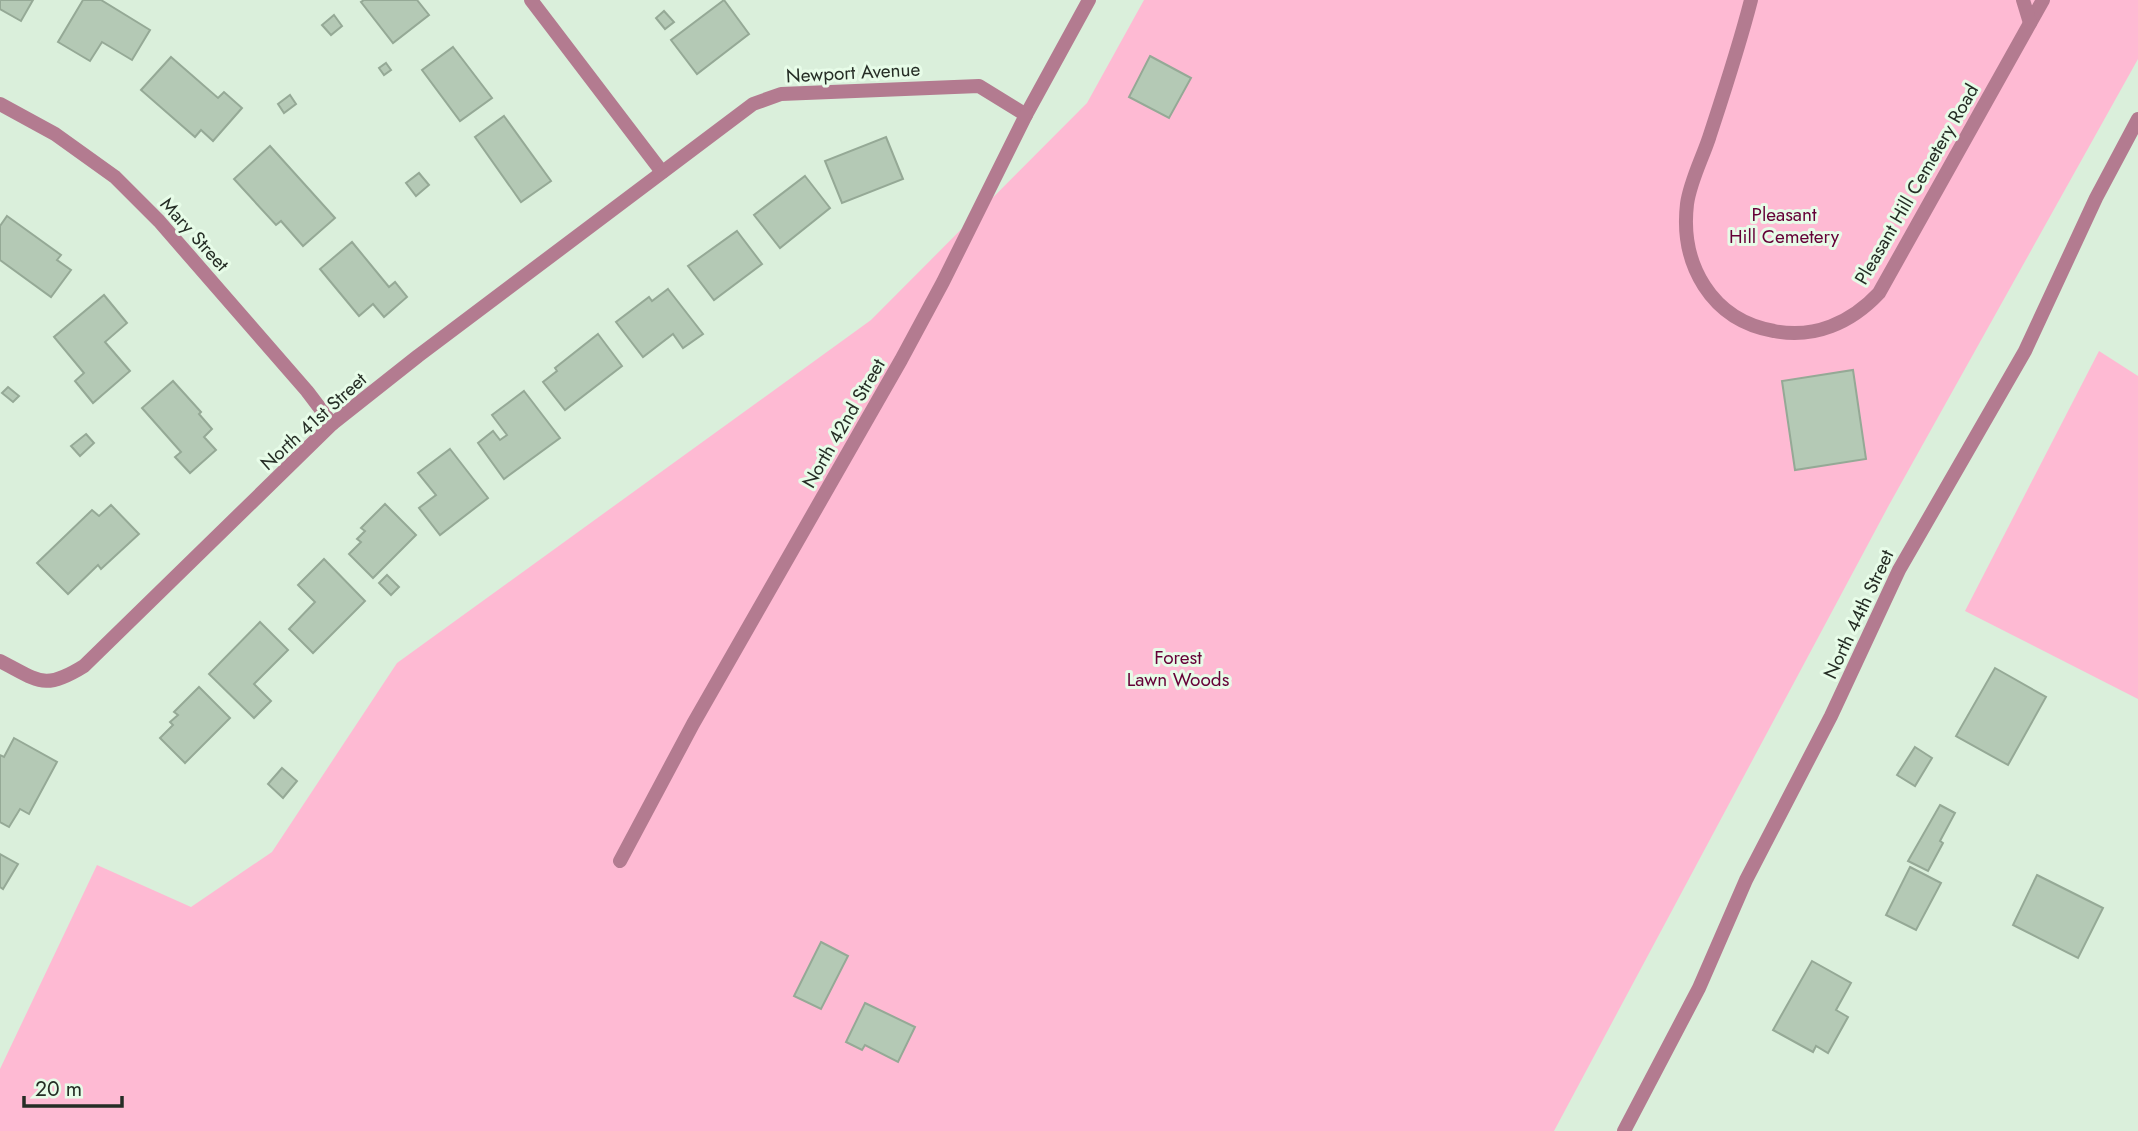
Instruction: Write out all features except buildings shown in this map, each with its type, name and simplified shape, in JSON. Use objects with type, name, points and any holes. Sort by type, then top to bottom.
[{"type":"street","points":[[531,0],[662,172]]},
{"type":"street","name":"North 42nd Street","points":[[620,860],[693,724],[901,360],[1026,115],[1089,0]]},
{"type":"street","name":"Pleasant Hill Cemetery Road","points":[[1751,0],[1738,52],[1687,202],[1686,241],[1694,268],[1709,293],[1724,309],[1764,330],[1787,334],[1821,331],[1843,322],[1867,306],[1879,293],[2043,0]]},
{"type":"street","points":[[2023,0],[2029,23]]},
{"type":"street","name":"Newport Avenue","points":[[662,172],[753,104],[781,94],[979,86],[1026,115]]},
{"type":"street","name":"Mary Street","points":[[0,104],[55,134],[115,177],[159,221],[307,391],[332,424]]},
{"type":"street","name":"North 44th Street","points":[[1624,1131],[1699,988],[1745,880],[1831,716],[1899,570],[2025,351],[2096,198],[2138,119]]},
{"type":"street","name":"North 41st Street","points":[[0,661],[41,682],[61,681],[85,666],[332,424],[662,172]]},
{"type":"green space","name":"Forest Lawn Woods","points":[[1144,0],[2138,0],[2138,59],[1889,505],[1554,1131],[0,1131],[0,1069],[97,865],[191,907],[272,852],[397,663],[871,320],[1087,103]]},
{"type":"green space","points":[[2099,351],[2138,376],[2138,699],[1965,611]]},
{"type":"park label","name":"Pleasant Hill Cemetery","points":[[1784,225]]}]
